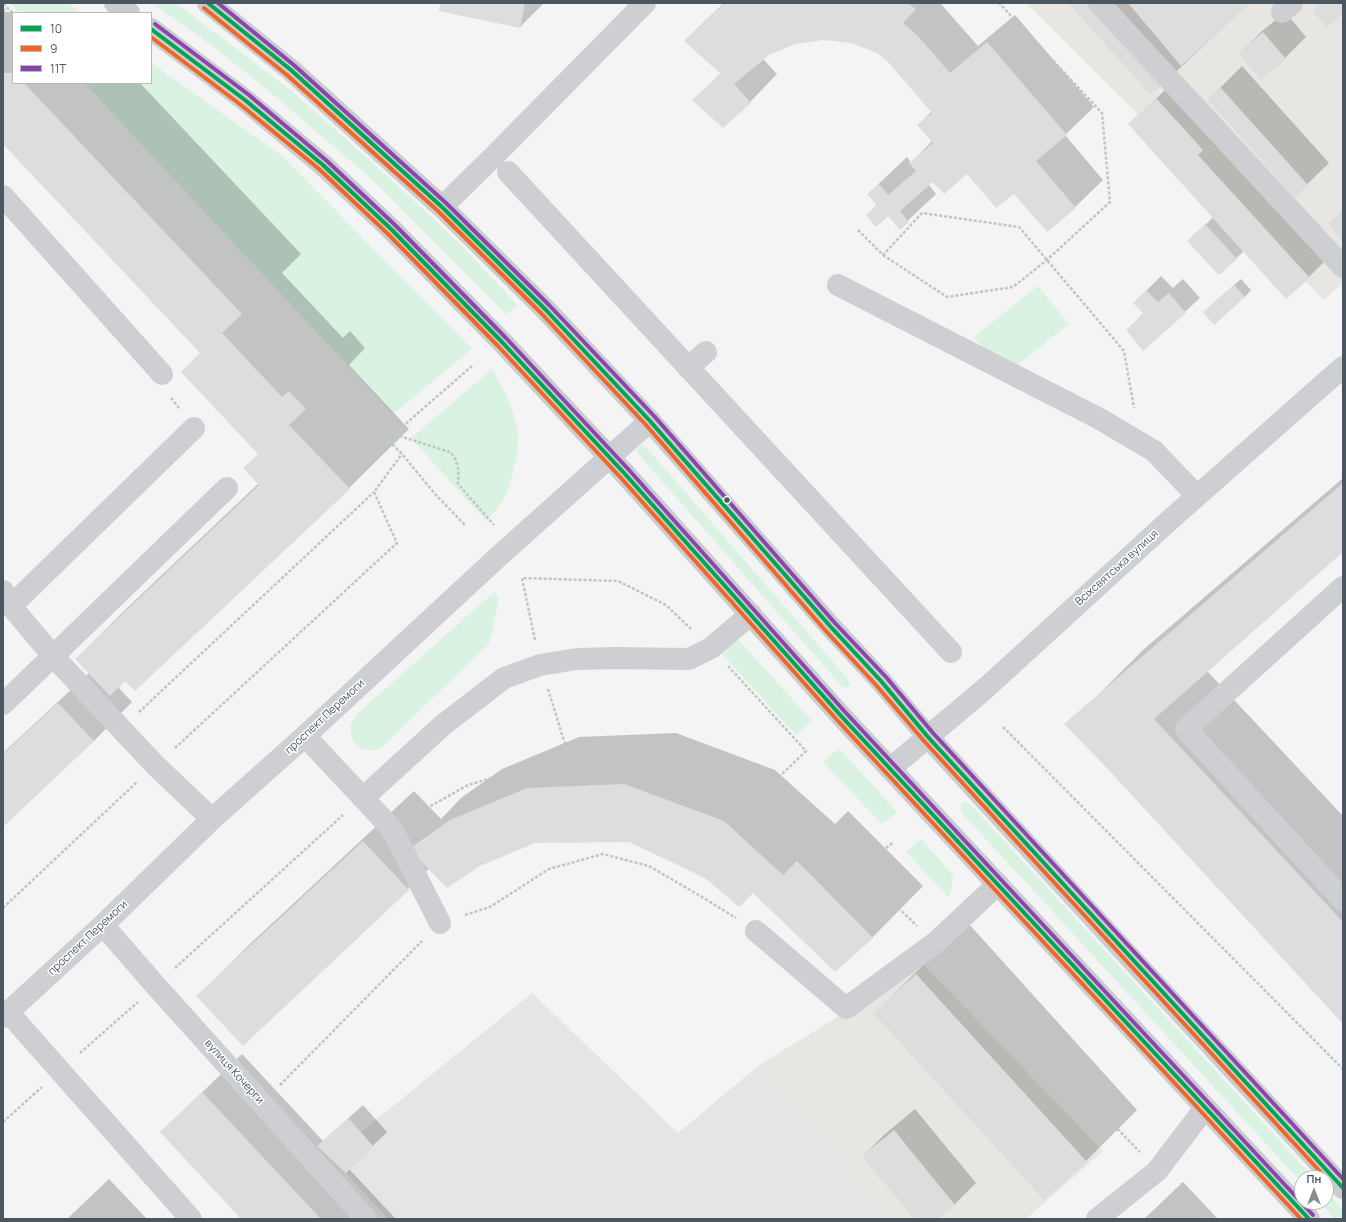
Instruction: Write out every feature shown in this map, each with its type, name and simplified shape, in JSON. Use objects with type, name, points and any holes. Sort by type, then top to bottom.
[{"type":"main road","points":[[115,3],[128,12]]},
{"type":"main road","points":[[208,3],[291,70],[442,207],[545,309],[650,421],[928,737],[1343,1188]]},
{"type":"main road","points":[[152,30],[245,100],[323,165],[391,229],[502,342],[610,458],[842,717],[1309,1219]]},
{"type":"street","points":[[442,207],[645,3]]},
{"type":"street","points":[[1099,3],[1343,267]]},
{"type":"street","points":[[508,172],[951,652]]},
{"type":"street","points":[[3,196],[162,374]]},
{"type":"street","points":[[838,285],[1100,419],[1140,442],[1154,451],[1197,496]]},
{"type":"street","points":[[688,368],[706,352]]},
{"type":"street","name":"Всіхсвятська вулиця","points":[[891,768],[992,682],[1197,496],[1343,367]]},
{"type":"street","name":"проспект Перемоги","points":[[6,1014],[103,925],[212,819],[650,421]]},
{"type":"street","points":[[194,428],[7,598],[53,656],[121,729],[163,758],[212,819]]},
{"type":"street","points":[[3,704],[227,488]]},
{"type":"street","points":[[1343,587],[1186,729],[1343,900]]},
{"type":"street","points":[[363,798],[443,725],[504,678],[540,665],[577,659],[689,659],[712,648],[751,614]]},
{"type":"street","points":[[305,736],[392,829],[440,923]]},
{"type":"street","points":[[756,931],[846,1008],[935,943],[998,884]]},
{"type":"street","name":"вулиця Кочерги","points":[[103,925],[366,1219]]},
{"type":"street","points":[[6,1014],[60,1071],[191,1219]]},
{"type":"street","points":[[1097,1219],[1160,1167],[1206,1108]]},
{"type":"path","points":[[858,230],[883,255],[947,297],[1014,286],[1047,260],[1110,202],[1102,113],[1000,3]]},
{"type":"path","points":[[3,4],[12,13]]},
{"type":"path","points":[[3,9],[12,18]]},
{"type":"path","points":[[78,84],[110,116],[273,313],[386,440],[402,454],[435,494],[465,526]]},
{"type":"path","points":[[84,84],[97,97],[223,244],[393,434],[450,452],[457,462],[459,472],[458,484],[512,545]]},
{"type":"path","points":[[883,255],[922,212],[1019,227],[1124,351],[1140,442]]},
{"type":"path","points":[[386,440],[472,366]]},
{"type":"path","points":[[121,729],[374,492],[402,454]]},
{"type":"path","points":[[3,908],[163,758],[397,543],[374,492]]},
{"type":"path","points":[[1003,727],[1343,1069]]},
{"type":"path","points":[[759,796],[806,751]]},
{"type":"path","points":[[392,829],[404,820],[468,785],[553,760],[605,753],[678,764],[727,778],[786,809],[858,869],[935,943],[1160,1167],[1216,1219]]},
{"type":"path","points":[[3,1122],[156,986],[346,812]]},
{"type":"path","points":[[858,869],[894,842]]},
{"type":"path","points":[[262,1103],[440,923],[490,907],[549,869],[603,854],[648,866],[702,897],[756,931]]},
{"type":"path","points":[[1160,1167],[1204,1219]]},
{"type":"shaded area","points":[[1026,3],[1343,3],[1343,283],[1324,300]]},
{"type":"shaded area","points":[[923,964],[1103,1151],[1026,1219],[891,1219],[758,1066]]},
{"type":"shaded area","points":[[532,993],[678,1133],[758,1066],[891,1219],[388,1219],[346,1173],[361,1132]]},
{"type":"green space","points":[[10,3],[67,3],[80,12],[18,12]]},
{"type":"green space","points":[[152,3],[176,3],[289,89],[344,137],[464,248],[518,306],[506,314],[374,181],[277,98],[214,47]]},
{"type":"green space","points":[[152,64],[281,155],[472,349],[393,414],[85,84],[152,84]]},
{"type":"green space","points":[[1038,286],[1069,324],[1005,375],[974,337]]},
{"type":"green space","points":[[492,369],[504,390],[513,412],[518,436],[512,476],[506,495],[487,522],[411,438]]},
{"type":"green space","points":[[641,445],[646,447],[847,678],[850,685],[845,688],[840,684],[639,455],[636,450]]},
{"type":"green space","points":[[494,592],[499,599],[489,644],[382,747],[372,751],[359,748],[352,739],[350,725],[357,714]]},
{"type":"green space","points":[[736,637],[812,721],[796,735],[720,652]]},
{"type":"green space","points":[[839,748],[897,812],[882,824],[823,762]]},
{"type":"green space","points":[[964,802],[971,805],[1307,1170],[1294,1170],[1294,1174],[961,812],[961,805]]},
{"type":"green space","points":[[921,839],[953,875],[951,893],[948,897],[906,852]]},
{"type":"green space","points":[[1334,1200],[1343,1210],[1343,1219],[1335,1219],[1327,1210],[1334,1210]]},
{"type":"building","points":[[440,3],[525,3],[520,28],[439,11]]},
{"type":"building","points":[[725,3],[907,3],[916,9],[903,23],[918,36],[950,73],[987,42],[1067,135],[1036,161],[1076,208],[1047,232],[1014,194],[996,208],[967,174],[944,194],[933,182],[900,211],[909,222],[900,230],[888,216],[876,227],[866,215],[877,205],[867,194],[879,184],[888,195],[916,171],[909,163],[933,143],[917,125],[932,113],[888,62],[877,53],[851,43],[823,40],[795,44],[769,55],[734,84],[751,103],[723,128],[692,100],[721,74],[684,41]]},
{"type":"building","points":[[1068,3],[1087,3],[1162,86],[1150,94]]},
{"type":"building","points":[[1128,3],[1250,3],[1181,66]]},
{"type":"building","points":[[1321,3],[1343,3],[1343,13],[1327,27],[1312,11]]},
{"type":"building","points":[[1263,32],[1286,59],[1261,80],[1238,53]]},
{"type":"building","points":[[3,73],[12,73],[12,84],[25,84],[242,314],[222,333],[282,397],[289,391],[306,409],[289,425],[350,489],[135,691],[125,681],[110,696],[75,659],[259,485],[243,468],[258,454],[181,372],[200,353],[3,144]]},
{"type":"building","points":[[1220,87],[1308,185],[1295,198],[1207,99]]},
{"type":"building","points":[[1156,98],[1203,150],[1198,155],[1310,278],[1286,299],[1128,124]]},
{"type":"building","points":[[1343,210],[1343,241],[1328,224]]},
{"type":"building","points":[[1205,224],[1237,259],[1219,275],[1187,241]]},
{"type":"building","points":[[1234,285],[1245,297],[1214,325],[1203,312]]},
{"type":"building","points":[[1146,290],[1158,302],[1169,293],[1186,313],[1143,351],[1126,330],[1144,314],[1133,303]]},
{"type":"building","points":[[1343,483],[1343,552],[1154,719],[1343,922],[1343,1024],[1105,766],[1064,724]]},
{"type":"building","points":[[58,703],[94,741],[3,827],[3,754]]},
{"type":"building","points":[[624,784],[724,821],[783,875],[797,861],[873,938],[835,972],[753,893],[739,907],[705,878],[629,842],[535,843],[480,866],[447,888],[409,849],[450,820],[527,788]]},
{"type":"building","points":[[363,841],[409,890],[243,1046],[196,996]]},
{"type":"building","points":[[916,974],[1087,1162],[1044,1200],[873,1013]]},
{"type":"building","points":[[202,1092],[321,1219],[241,1219],[160,1132]]},
{"type":"building","points":[[348,1118],[374,1147],[346,1173],[317,1146]]},
{"type":"building","points":[[894,1130],[955,1205],[938,1219],[914,1219],[862,1156]]},
{"type":"transit line","name":"10","points":[[208,3],[291,70],[442,207],[545,309],[650,421],[830,626],[881,681],[928,737],[1343,1188]]},
{"type":"transit line","name":"11Т","points":[[218,3],[295,66],[446,203],[549,305],[655,417],[834,622],[886,677],[933,733],[1343,1179]]},
{"type":"transit line","name":"9","points":[[204,8],[287,75],[438,211],[541,313],[646,425],[924,741],[1319,1170]]},
{"type":"transit line","name":"11Т","points":[[155,24],[249,95],[327,161],[395,225],[506,338],[629,470],[846,713],[1313,1215]]},
{"type":"transit line","name":"10","points":[[152,30],[245,100],[323,165],[391,229],[502,342],[625,474],[842,717],[1309,1219]]},
{"type":"transit line","name":"9","points":[[152,38],[241,105],[319,169],[387,233],[498,346],[621,478],[838,721],[1301,1219]]}]
